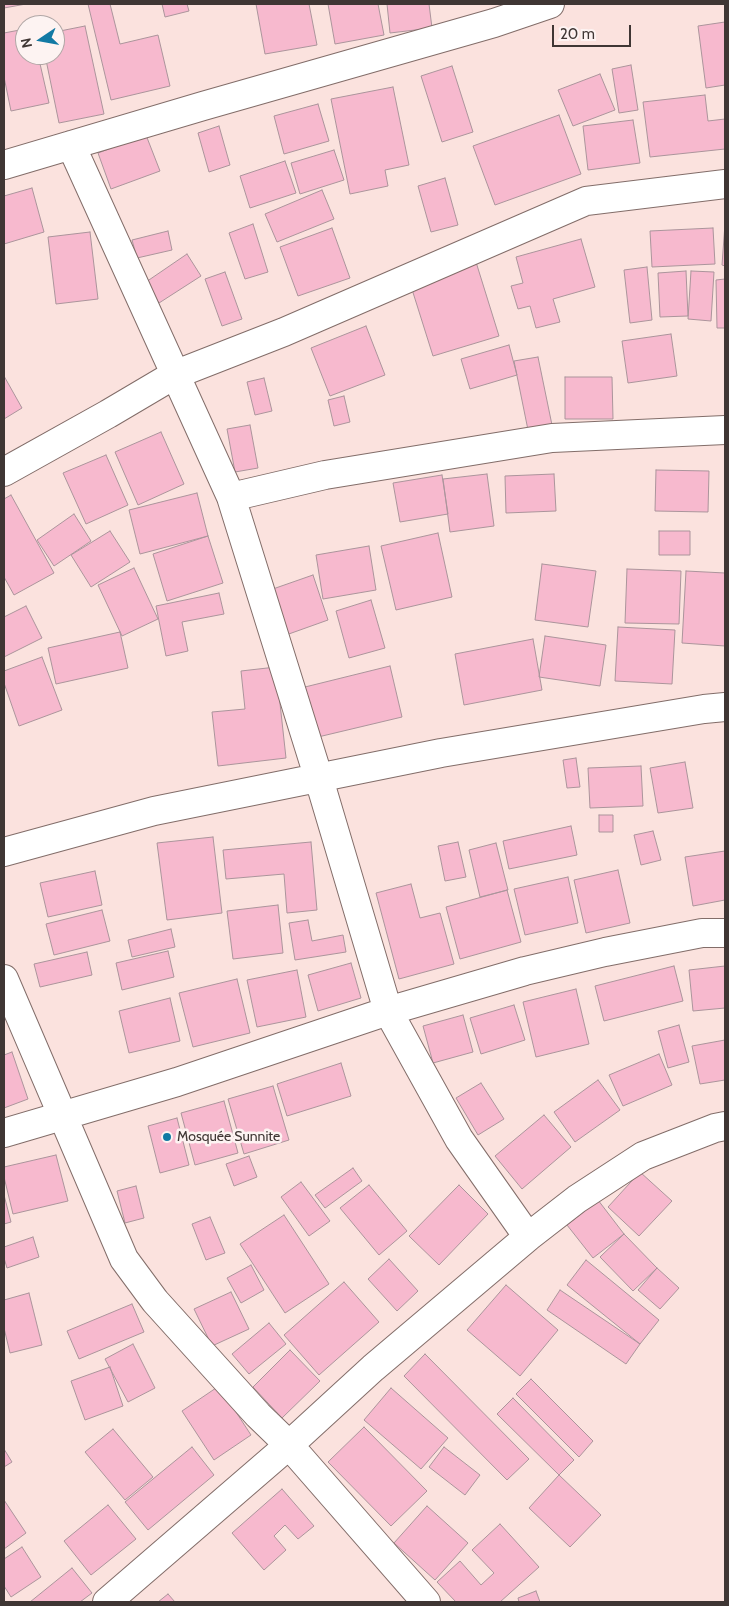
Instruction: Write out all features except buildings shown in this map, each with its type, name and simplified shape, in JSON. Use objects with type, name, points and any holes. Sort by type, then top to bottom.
[{"type":"street","points":[[4,165],[494,23],[550,4]]},
{"type":"street","points":[[71,145],[231,497],[319,778],[388,1011],[459,1139],[528,1237]]},
{"type":"street","points":[[4,472],[174,375],[284,332],[586,201],[725,184]]},
{"type":"street","points":[[231,497],[325,475],[552,438],[725,430]]},
{"type":"street","points":[[4,852],[154,811],[451,752],[725,707]]},
{"type":"street","points":[[4,1133],[177,1082],[388,1011],[525,970],[702,933],[725,933]]},
{"type":"street","points":[[4,979],[124,1259],[154,1301],[258,1416],[289,1445],[426,1602]]},
{"type":"street","points":[[107,1602],[289,1445],[373,1368],[528,1237],[577,1200],[643,1156],[715,1128],[725,1126]]},
{"type":"place","name":"Mosquée Sunnite","points":[[167,1137]]}]
